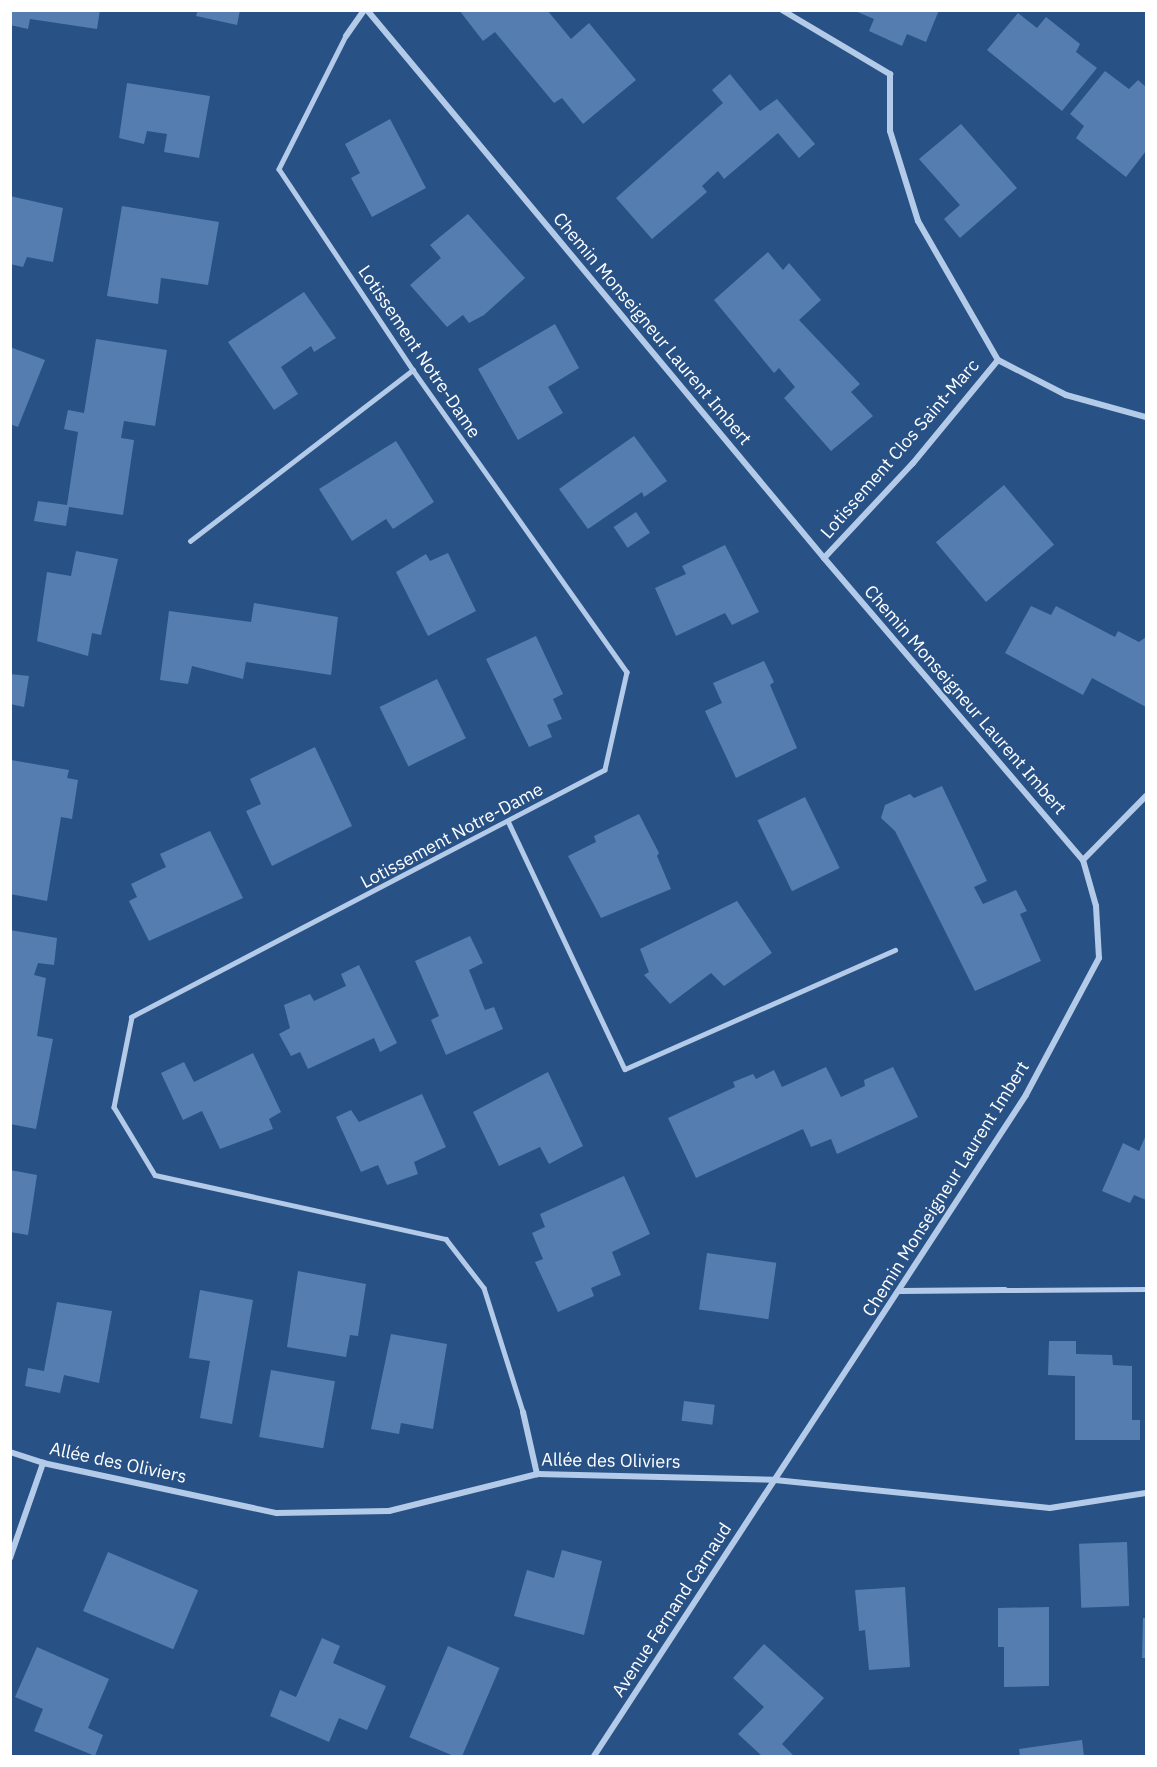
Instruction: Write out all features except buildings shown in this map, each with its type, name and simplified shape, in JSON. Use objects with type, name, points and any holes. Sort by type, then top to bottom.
[{"type":"street","points":[[346,36],[366,10]]},
{"type":"street","name":"Chemin Monseigneur Laurent Imbert","points":[[366,10],[824,558],[1083,860],[1096,906],[1099,958],[1026,1095],[776,1480]]},
{"type":"street","name":"Lotissement Clos Saint-Marc","points":[[782,10],[890,74],[890,130],[918,221],[998,360],[1066,395],[1146,417]]},
{"type":"street","name":"Lotissement Clos Saint-Marc","points":[[824,558],[913,463],[998,360]]},
{"type":"street","points":[[1083,860],[1146,796]]},
{"type":"street","points":[[900,1292],[1005,1290]]},
{"type":"street","points":[[523,1412],[537,1474]]},
{"type":"street","name":"Allée des Oliviers","points":[[10,1452],[43,1463],[277,1513],[388,1511],[537,1474],[776,1480],[1050,1508],[1146,1493]]},
{"type":"street","points":[[10,1558],[43,1463]]},
{"type":"street","name":"Avenue Fernand Carnaud","points":[[594,1756],[776,1480]]},
{"type":"lane","name":"Lotissement Notre-Dame","points":[[346,36],[279,169],[413,370],[627,672],[604,770],[509,823],[132,1017],[114,1107],[155,1175],[446,1239],[484,1288],[523,1412]]},
{"type":"lane","points":[[190,541],[413,370]]},
{"type":"lane","points":[[509,823],[626,1070],[895,950]]},
{"type":"lane","points":[[1005,1290],[1146,1289]]}]
